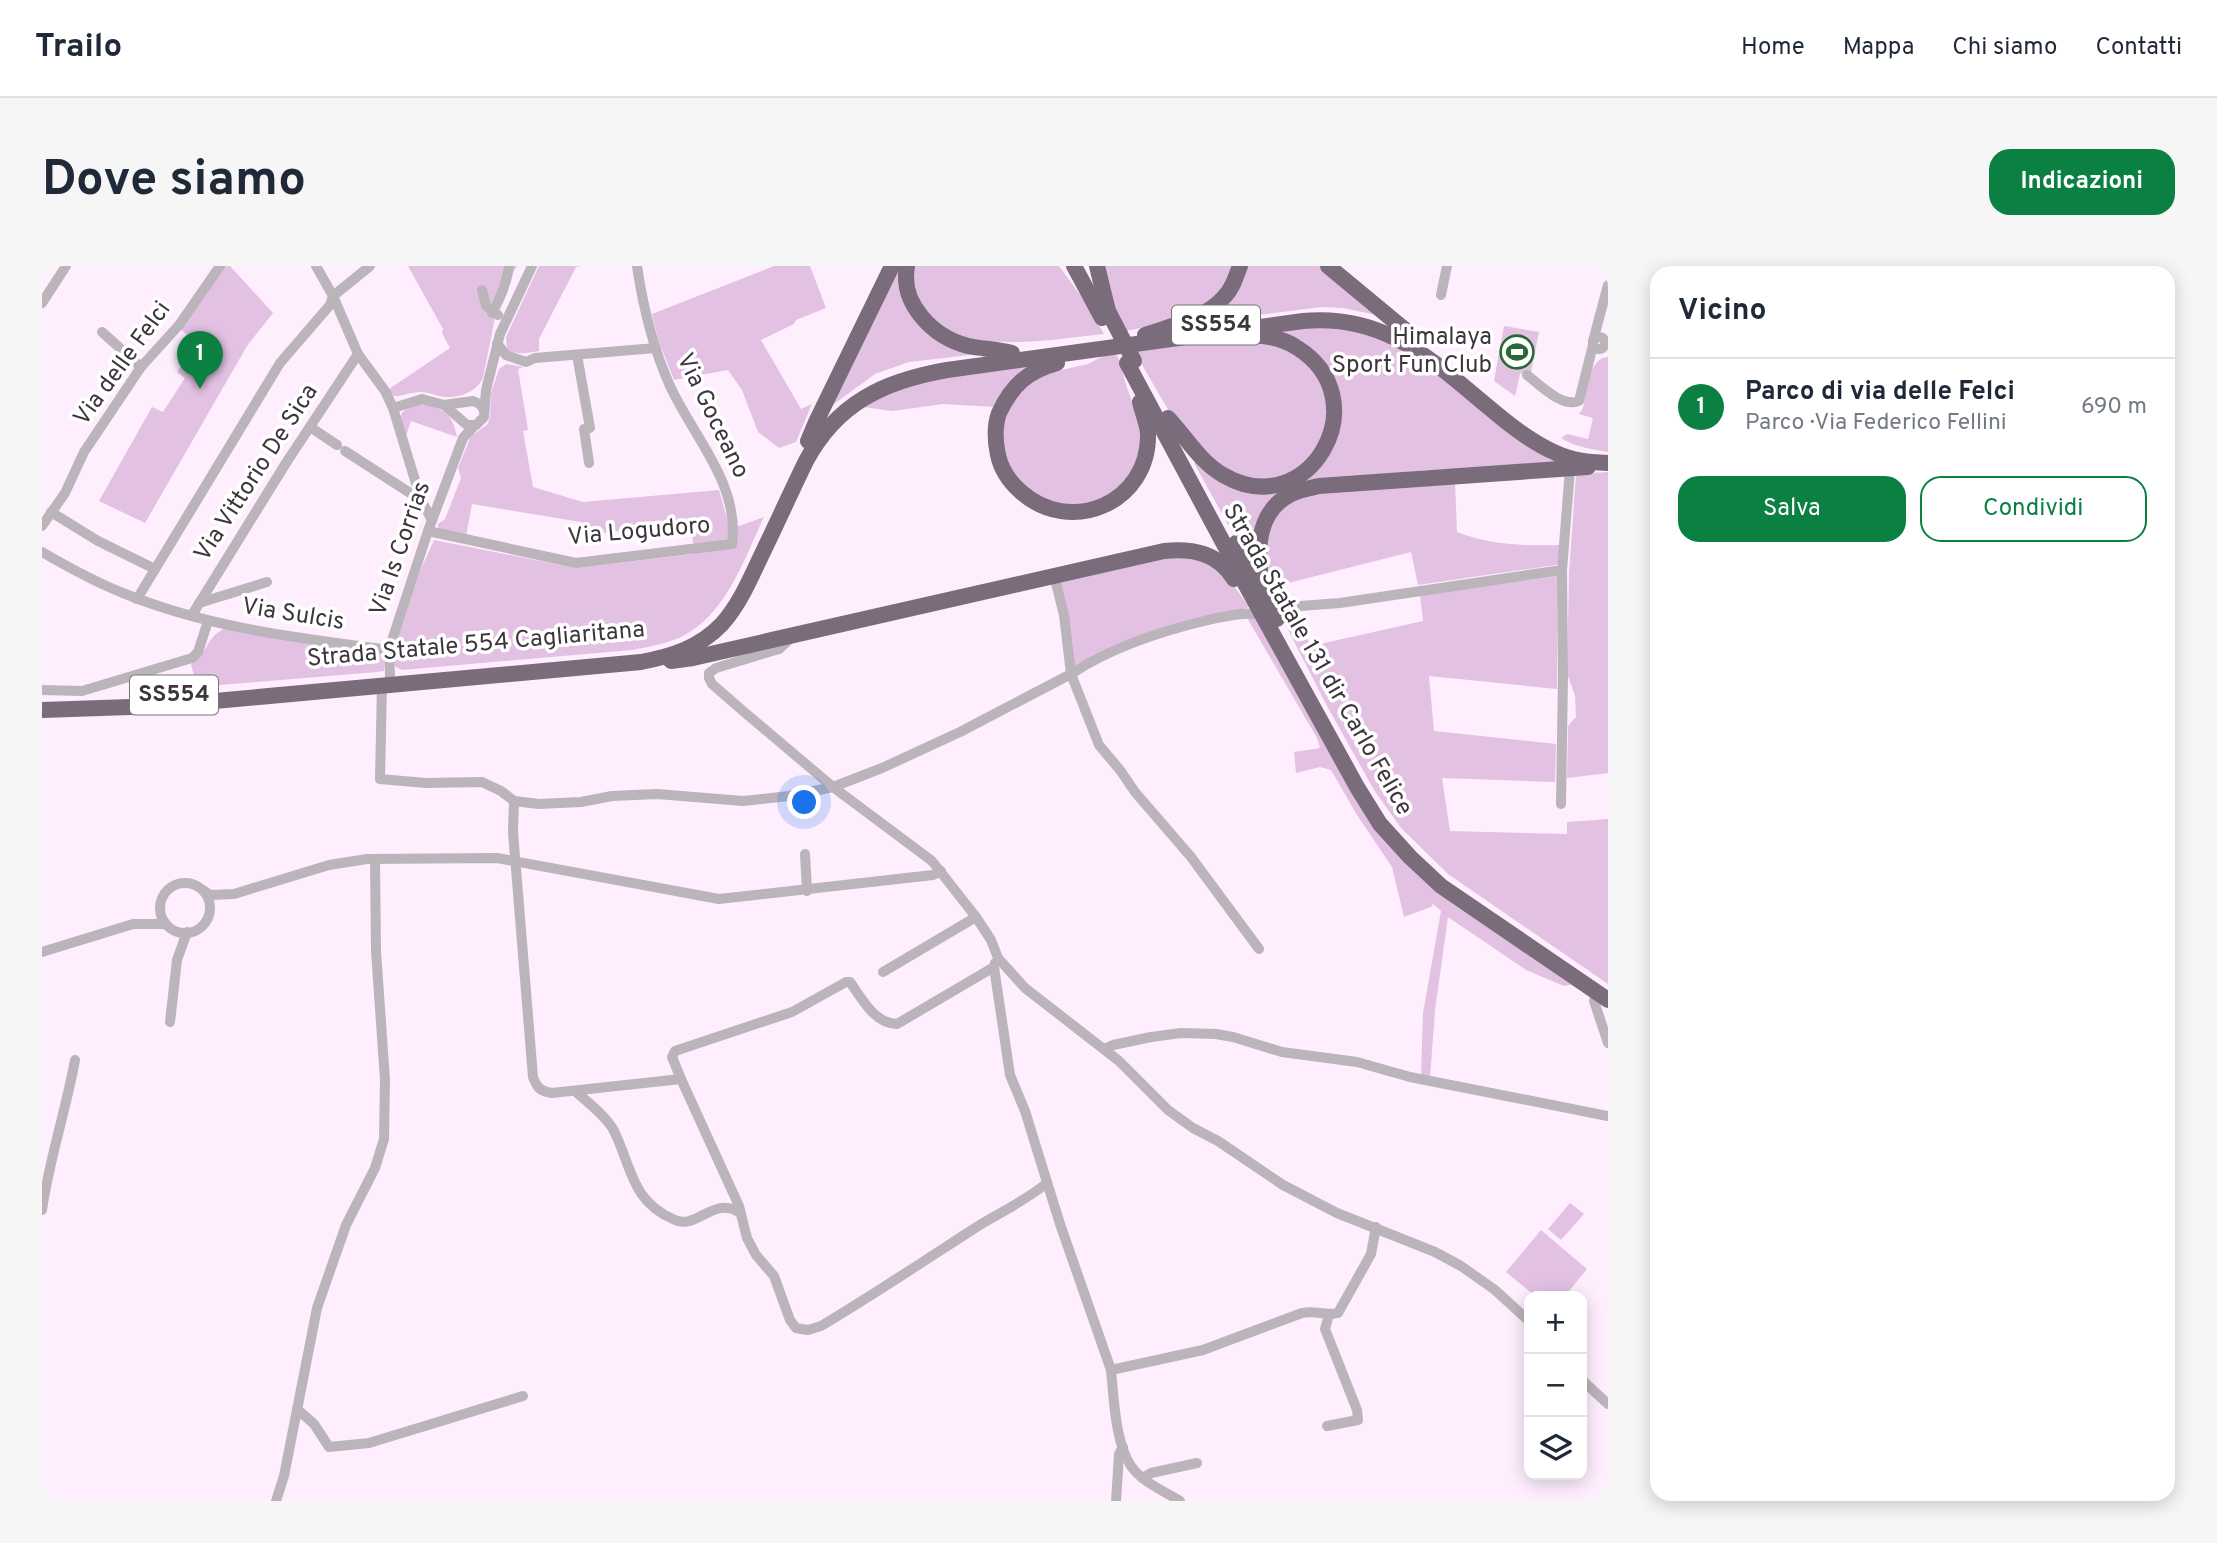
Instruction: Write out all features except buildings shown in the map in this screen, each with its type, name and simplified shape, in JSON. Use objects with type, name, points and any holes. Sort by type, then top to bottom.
[{"type":"highway","points":[[808,441],[892,266]]},
{"type":"highway","points":[[907,266],[905,279],[913,304],[933,329],[967,346],[1012,353]]},
{"type":"highway","points":[[1066,266],[1089,295]]},
{"type":"highway","name":"Strada Statale 131 dir Carlo Felice","points":[[1074,266],[1089,295],[1105,315]]},
{"type":"highway","name":"Strada Statale 131 dir Carlo Felice","points":[[1083,266],[1105,315],[1248,589],[1380,824],[1441,886],[1604,994]]},
{"type":"highway","points":[[1097,266],[1105,315]]},
{"type":"highway","points":[[1145,335],[1208,310],[1225,297],[1240,266]]},
{"type":"highway","points":[[1328,266],[1416,339]]},
{"type":"highway","name":"Strada Statale 554 Cagliaritana","points":[[42,710],[148,707],[636,655],[685,642],[716,618],[733,595],[808,441],[842,404],[888,376],[908,370],[1012,353],[1324,311],[1370,319],[1397,329],[1416,339],[1530,431],[1573,451],[1608,456]]},
{"type":"highway","name":"SS554","points":[[1091,350],[1321,319],[1357,323],[1397,337],[1417,349],[1530,439],[1557,454],[1608,464]]},
{"type":"highway","points":[[1130,362],[1168,418],[1205,463],[1232,480],[1248,485],[1272,485],[1298,477],[1312,466],[1329,442],[1333,429],[1334,402],[1326,379],[1311,358],[1292,345],[1275,338],[1253,335],[1225,339],[1207,333]]},
{"type":"highway","points":[[1091,350],[1086,357],[1040,368],[1022,379],[1006,397],[997,418],[995,439],[1000,465],[1013,484],[1032,502],[1058,512],[1088,511],[1106,505],[1121,496],[1136,480],[1145,459],[1148,431],[1130,362]]},
{"type":"highway","name":"Strada Statale 554 Cagliaritana","points":[[42,701],[94,701],[386,681],[641,662],[674,656],[698,643],[722,623],[739,600],[813,448],[831,425],[859,401],[890,384],[926,374],[1091,350]]},
{"type":"highway","name":"Strada Statale 131 dir Carlo Felice","points":[[1168,418],[1270,602],[1320,704],[1383,815],[1444,879],[1604,994]]},
{"type":"highway","points":[[1270,602],[1259,570],[1258,545],[1263,525],[1273,508],[1290,494],[1319,486],[1608,464]]},
{"type":"highway","points":[[641,662],[693,658],[1164,551],[1191,550],[1207,554],[1228,569],[1234,580],[1248,589]]},
{"type":"street","points":[[42,303],[66,266]]},
{"type":"street","name":"Via delle Felci","points":[[42,526],[50,508],[65,494],[85,452],[141,367],[179,324],[220,266]]},
{"type":"street","points":[[316,266],[333,296],[358,354],[381,383],[393,408],[430,526]]},
{"type":"street","points":[[137,599],[280,363],[330,304],[333,296],[370,266]]},
{"type":"street","points":[[492,313],[504,289],[509,266]]},
{"type":"street","points":[[393,408],[422,399],[444,405],[467,425],[474,426],[483,419],[486,390],[497,343],[532,266]]},
{"type":"street","name":"Via Goceano","points":[[637,266],[642,300],[670,386],[720,475],[727,493],[734,528],[732,544]]},
{"type":"street","points":[[1441,295],[1447,266]]},
{"type":"street","points":[[1527,374],[1554,395],[1570,403],[1579,401],[1589,361],[1601,344],[1600,317],[1608,285]]},
{"type":"street","points":[[482,289],[486,306],[492,313],[507,320]]},
{"type":"street","points":[[102,332],[141,367]]},
{"type":"street","points":[[497,343],[506,355],[526,362],[535,358],[656,348]]},
{"type":"street","name":"Via Vittorio De Sica","points":[[192,615],[358,354]]},
{"type":"street","points":[[577,355],[590,428],[584,429],[589,463]]},
{"type":"street","points":[[492,370],[499,363],[515,359]]},
{"type":"street","points":[[460,418],[459,408],[486,390]]},
{"type":"street","points":[[444,405],[469,401],[480,404],[484,410]]},
{"type":"street","name":"Via Is Corrias","points":[[460,418],[463,438]]},
{"type":"street","name":"Via Is Corrias","points":[[474,426],[463,438],[430,526],[389,650],[380,779],[426,783],[482,782],[514,801]]},
{"type":"street","points":[[310,427],[421,500]]},
{"type":"street","points":[[1561,804],[1562,570],[1570,468]]},
{"type":"street","points":[[50,508],[98,541],[155,569]]},
{"type":"street","name":"Via Logudoro","points":[[430,526],[576,563],[732,544]]},
{"type":"street","name":"Via Sulcis","points":[[42,552],[110,588],[208,621],[300,639],[389,650]]},
{"type":"street","points":[[1270,602],[1340,603],[1562,570]]},
{"type":"street","points":[[1054,575],[1064,615],[1071,674],[1099,745],[1191,857],[1259,948]]},
{"type":"street","points":[[199,603],[262,587]]},
{"type":"street","points":[[681,1079],[552,1093],[536,1087],[533,1077],[513,822],[514,801],[581,802],[612,796],[657,794],[743,801],[789,796],[833,787],[960,732],[1081,667],[1155,634],[1219,618],[1256,614]]},
{"type":"street","points":[[42,690],[82,691],[192,657],[198,652],[208,621]]},
{"type":"street","points":[[795,634],[779,649],[716,668],[709,673],[709,678],[712,684],[833,787],[932,861],[991,940],[1010,1075],[1025,1111],[1060,1224],[1111,1370],[1116,1418],[1123,1447],[1132,1467],[1142,1478],[1180,1501]]},
{"type":"street","points":[[805,854],[807,891]]},
{"type":"street","points":[[42,952],[133,924],[153,912],[167,890],[176,884],[190,883],[210,895],[234,894],[347,861],[497,858],[517,860],[719,899],[807,891],[933,875],[942,871]]},
{"type":"street","points":[[276,1501],[284,1476],[320,1298],[346,1225],[375,1168],[384,1139],[384,1068],[376,951],[375,860]]},
{"type":"street","points":[[203,890],[210,910]]},
{"type":"street","points":[[133,924],[169,926],[187,932],[203,925],[210,910],[234,894]]},
{"type":"street","points":[[160,902],[160,914],[169,926],[177,960]]},
{"type":"street","points":[[883,972],[976,917]]},
{"type":"street","points":[[170,1022],[177,960],[187,932]]},
{"type":"street","points":[[996,963],[1104,1049],[1168,1110],[1192,1128],[1218,1141],[1283,1185],[1338,1213],[1377,1227],[1461,1266],[1495,1290],[1524,1316]]},
{"type":"street","points":[[996,963],[897,1024],[871,1012],[850,982],[846,982],[792,1012],[675,1051],[672,1057],[739,1206],[747,1238],[756,1255],[774,1276],[790,1320],[796,1328],[808,1330],[821,1326],[891,1284],[998,1213],[1028,1198],[1047,1183]]},
{"type":"street","points":[[1604,994],[1594,1001],[1608,1043]]},
{"type":"street","points":[[1104,1049],[1151,1037],[1181,1033],[1216,1034],[1282,1052],[1357,1062],[1410,1077],[1608,1116]]},
{"type":"street","points":[[42,1210],[75,1060]]},
{"type":"street","points":[[575,1091],[601,1114],[612,1128],[635,1184],[643,1198],[652,1206],[677,1222],[723,1206],[732,1207],[740,1213]]},
{"type":"street","points":[[1111,1370],[1203,1350],[1309,1311],[1329,1315],[1338,1313],[1345,1305],[1371,1254],[1377,1227]]},
{"type":"street","points":[[1327,1426],[1358,1420],[1357,1410],[1325,1329],[1329,1315]]},
{"type":"street","points":[[1587,1385],[1608,1404]]},
{"type":"street","points":[[297,1409],[314,1424],[329,1447],[344,1447],[369,1443],[523,1396]]},
{"type":"street","points":[[1116,1501],[1119,1454],[1123,1447]]},
{"type":"street","points":[[1142,1478],[1151,1473],[1197,1463]]},
{"type":"shaded area","points":[[224,266],[230,266],[273,313],[247,346],[145,523],[99,501],[152,407],[163,412],[185,378],[177,372],[197,342],[181,330]]},
{"type":"shaded area","points":[[408,266],[517,266],[503,277],[483,378],[468,392],[452,397],[420,392],[393,396],[389,389],[450,348],[442,333],[443,329]]},
{"type":"shaded area","points":[[539,266],[581,266],[576,267],[539,339],[539,351],[511,352],[507,350],[506,337]]},
{"type":"shaded area","points":[[774,266],[810,266],[826,308],[796,320],[794,324],[761,340],[801,409],[812,404],[796,442],[779,448],[758,432],[742,390],[728,370],[674,380],[658,339],[652,314]]},
{"type":"shaded area","points":[[898,266],[909,307],[979,354],[909,362],[875,374],[830,407]]},
{"type":"shaded area","points":[[912,266],[1059,266],[1104,334],[1027,342],[962,338],[931,318],[916,289]]},
{"type":"shaded area","points":[[1102,266],[1235,266],[1216,296],[1200,310],[1163,323],[1124,331],[1115,317]]},
{"type":"shaded area","points":[[1246,266],[1319,266],[1381,316],[1343,308],[1322,307],[1193,323]]},
{"type":"shaded area","points":[[1326,326],[1362,331],[1391,341],[1561,460],[1561,465],[1427,470],[1309,482],[1261,514],[1252,541],[1245,549],[1241,548],[1194,463],[1224,483],[1258,492],[1330,450],[1331,381],[1265,333]]},
{"type":"shaded area","name":"Himalaya Sport Fun Club","points":[[1504,326],[1539,332],[1531,372],[1520,374],[1515,396],[1494,381]]},
{"type":"shaded area","points":[[1203,340],[1223,345],[1261,342],[1292,350],[1315,372],[1327,397],[1325,434],[1301,469],[1270,482],[1228,475],[1170,413],[1134,351]]},
{"type":"shaded area","points":[[1115,353],[1139,421],[1142,443],[1135,466],[1124,484],[1110,496],[1082,507],[1035,498],[1006,468],[1001,423],[1013,397],[1039,375],[1088,364]]},
{"type":"shaded area","points":[[1608,357],[1608,452],[1577,446],[1561,438],[1567,434],[1588,439],[1593,418],[1579,414],[1583,408],[1592,369],[1601,359]]},
{"type":"shaded area","points":[[506,364],[523,367],[518,369],[528,430],[523,431],[533,487],[583,502],[719,490],[729,526],[739,526],[764,517],[731,586],[709,616],[695,628],[679,638],[632,650],[402,670],[394,666],[397,640],[421,569],[434,540],[576,568],[694,554],[691,522],[581,536],[581,522],[472,504],[466,536],[438,530],[438,524],[445,519],[461,478],[458,468],[471,436],[488,424],[491,393],[499,369]]},
{"type":"shaded area","points":[[1038,364],[994,407],[943,404],[892,411],[863,407],[888,392],[914,382]]},
{"type":"shaded area","points":[[419,404],[440,409],[445,413],[453,422],[457,437],[411,421],[406,436],[401,415],[406,409]]},
{"type":"shaded area","points":[[1608,472],[1608,773],[1567,778],[1568,726],[1576,717],[1575,696],[1567,673],[1569,574],[1576,474]]},
{"type":"shaded area","points":[[1455,482],[1457,532],[1507,544],[1560,545],[1556,565],[1418,585],[1411,552],[1284,584],[1287,602],[1274,604],[1260,552],[1275,510],[1304,492]]},
{"type":"shaded area","points":[[1166,555],[1196,556],[1226,575],[1249,607],[1072,665],[1058,580]]},
{"type":"shaded area","points":[[1558,576],[1557,689],[1429,676],[1434,731],[1556,744],[1555,782],[1442,778],[1450,831],[1567,834],[1567,822],[1608,819],[1608,984],[1448,874],[1401,828],[1374,790],[1281,616],[1296,616],[1311,646],[1423,621],[1420,595]]},
{"type":"shaded area","points":[[1246,616],[1258,616],[1380,830],[1574,984],[1564,986],[1526,970],[1448,917],[1435,1010],[1430,1078],[1421,1076],[1423,1013],[1441,911],[1433,904],[1404,917],[1392,867],[1331,770],[1320,767],[1296,773],[1294,752],[1320,748],[1317,738]]},
{"type":"shaded area","points":[[225,628],[381,653],[385,657],[384,671],[136,692],[139,687],[195,679],[191,664],[197,660],[213,637]]},
{"type":"shaded area","points":[[1570,1203],[1584,1214],[1561,1240],[1548,1229]]},
{"type":"shaded area","points":[[1541,1230],[1587,1269],[1569,1291],[1529,1291],[1506,1272]]},
{"type":"place","name":"Himalaya Sport Fun Club","points":[[1517,352]]},
{"type":"place","name":"Parco di via delle Felci","points":[[200,389]]}]
